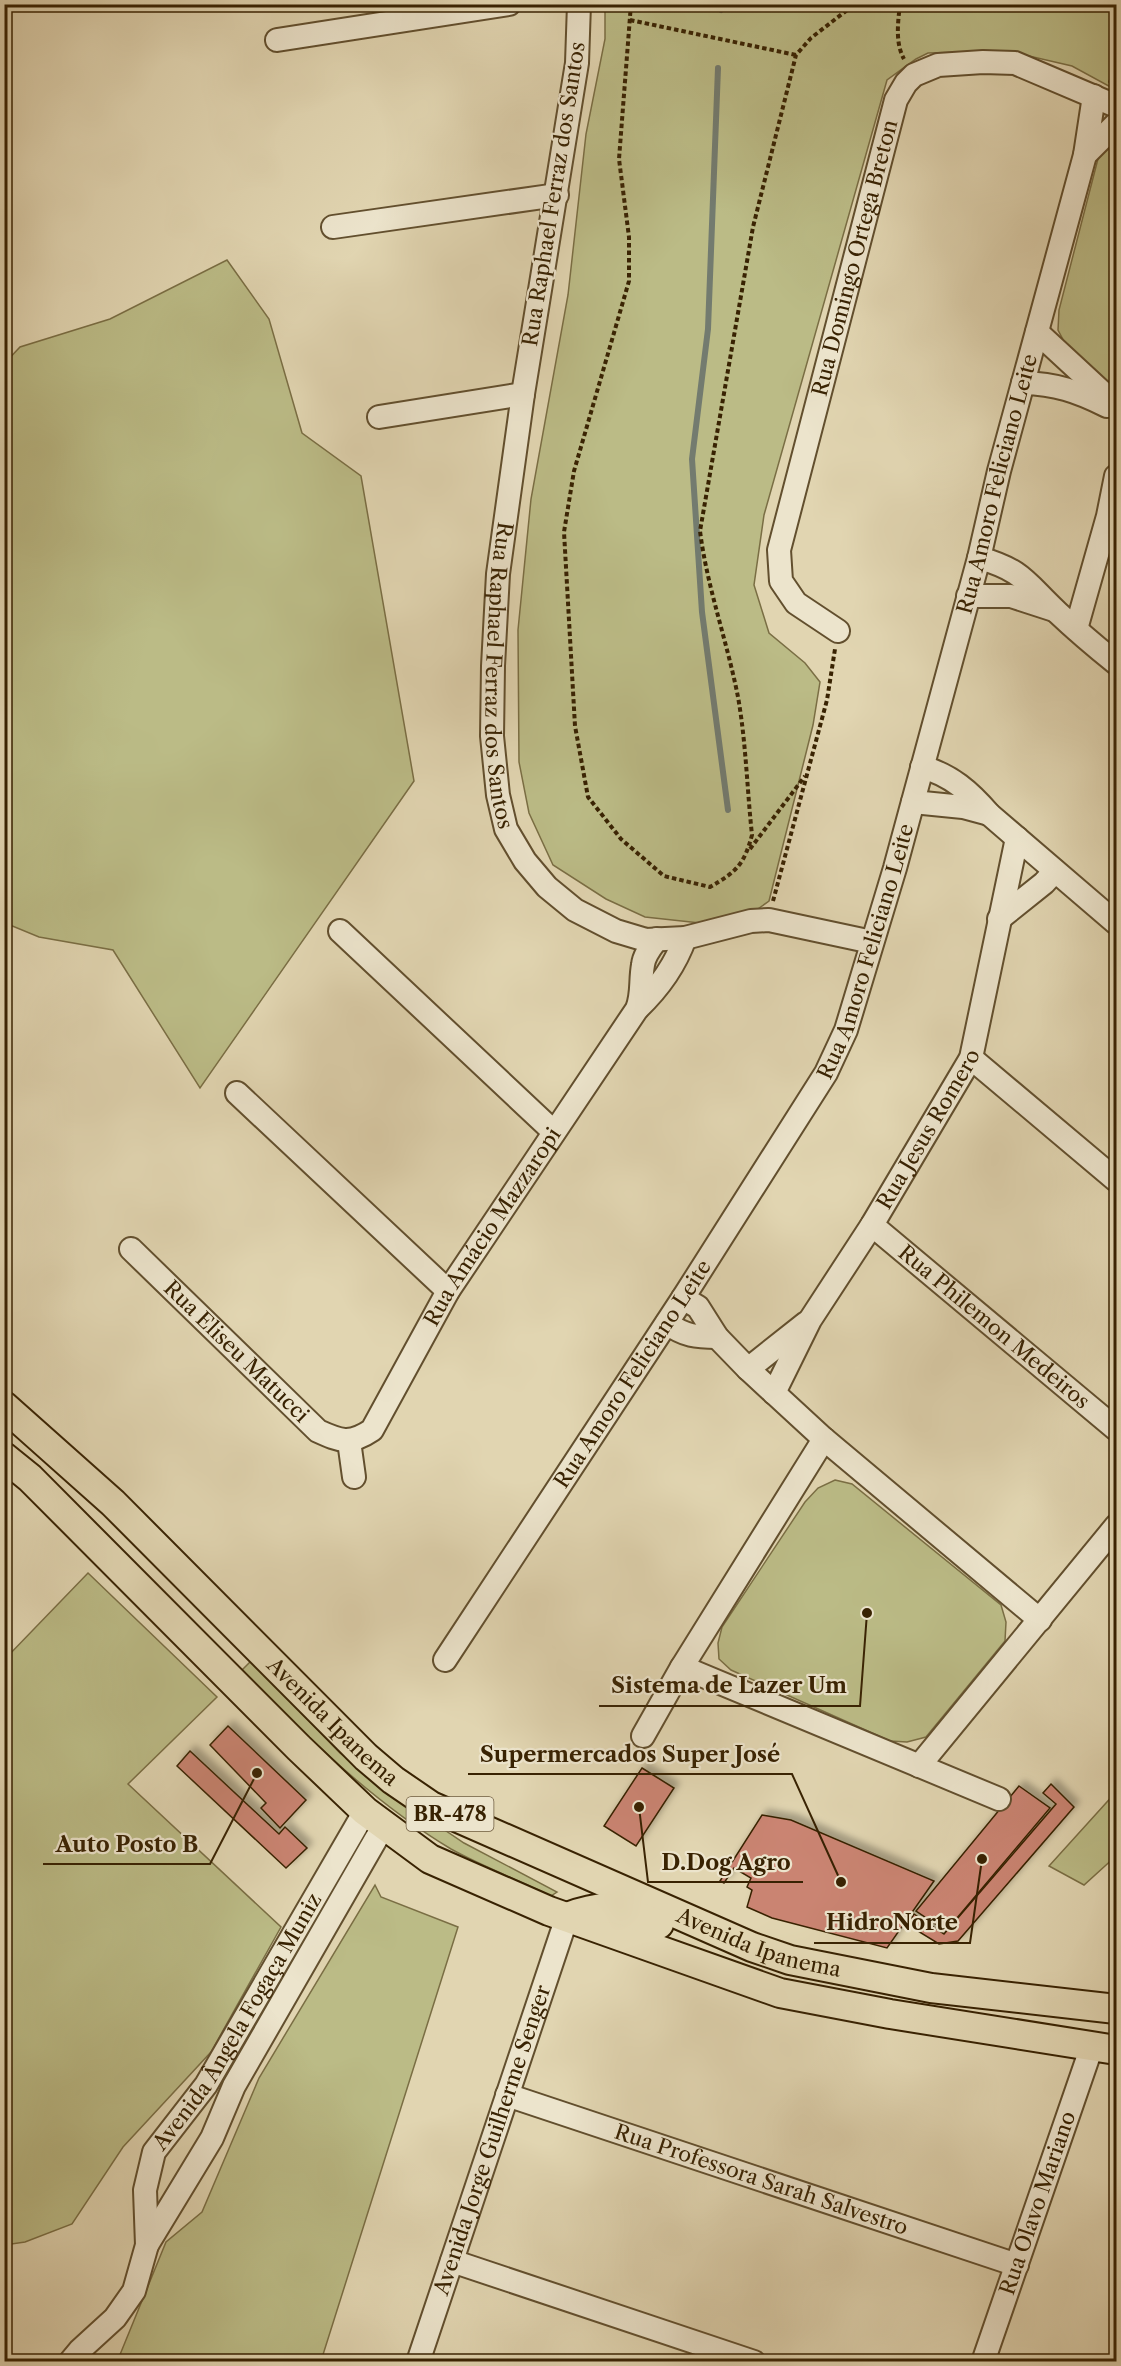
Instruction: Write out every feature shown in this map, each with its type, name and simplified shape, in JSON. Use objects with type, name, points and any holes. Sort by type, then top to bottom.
[{"type":"main road","name":"Avenida Ipanema","points":[[4,1406],[113,1503],[354,1745],[393,1780],[431,1806],[752,1947],[790,1960],[931,1988],[1116,2009]]},
{"type":"main road","name":"Avenida Ipanema","points":[[4,1457],[30,1478],[299,1748],[375,1818],[430,1859],[567,1917],[780,1993],[890,2014],[1104,2048]]},
{"type":"main road","points":[[567,1917],[590,1908],[603,1907],[619,1910],[724,1947],[752,1947]]},
{"type":"main road","points":[[1023,1998],[1057,2009],[1072,2017],[1104,2048]]},
{"type":"street","points":[[277,40],[509,4]]},
{"type":"street","name":"Rua Raphael Ferraz dos Santos","points":[[579,4],[577,63],[523,394],[498,574],[492,736],[498,795],[506,829],[532,870],[575,910],[616,931],[646,940],[651,948],[751,921],[769,920],[872,942]]},
{"type":"street","points":[[914,75],[938,65],[983,62],[1015,63],[1116,106]]},
{"type":"street","name":"Rua Domingo Ortega Breton","points":[[838,631],[796,603],[781,581],[779,550],[896,100],[906,83],[914,75]]},
{"type":"street","name":"Rua Amoro Feliciano Leite","points":[[445,1660],[683,1298],[826,1073],[846,1030],[913,802],[979,558],[1023,383],[1085,155],[1094,96]]},
{"type":"street","name":"Rua Amoro Feliciano Leite","points":[[1085,155],[1116,124]]},
{"type":"street","points":[[333,227],[557,195]]},
{"type":"street","points":[[1037,332],[1116,405]]},
{"type":"street","points":[[1023,383],[1050,384],[1080,393],[1116,410]]},
{"type":"street","points":[[379,417],[523,394]]},
{"type":"street","points":[[1076,629],[1112,511],[1116,476]]},
{"type":"street","points":[[979,558],[1004,565],[1027,580],[1055,610],[1116,663]]},
{"type":"street","points":[[968,596],[1011,596],[1055,610]]},
{"type":"street","points":[[922,767],[938,771],[973,795],[989,814],[1116,923]]},
{"type":"street","points":[[913,802],[963,807],[989,814]]},
{"type":"street","name":"Rua Jesus Romero","points":[[774,1393],[810,1320],[872,1225],[971,1058],[1017,838]]},
{"type":"street","points":[[999,919],[1044,883],[1055,871]]},
{"type":"street","points":[[340,931],[554,1132]]},
{"type":"street","name":"Rua Amácio Mazzaropi","points":[[637,1009],[656,990],[679,955],[685,938]]},
{"type":"street","name":"Rua Amácio Mazzaropi","points":[[349,1441],[372,1430],[448,1291],[637,1009],[641,1000],[643,965],[651,948]]},
{"type":"street","points":[[971,1058],[1116,1180]]},
{"type":"street","points":[[237,1092],[448,1291]]},
{"type":"street","name":"Rua Philemon Medeiros","points":[[872,1225],[1116,1429]]},
{"type":"street","name":"Rua Eliseu Matucci","points":[[131,1250],[318,1431],[333,1438],[349,1441]]},
{"type":"street","points":[[683,1298],[698,1307],[717,1337],[824,1439],[1040,1620]]},
{"type":"street","name":"Rua Jesus Romero","points":[[748,1369],[810,1320]]},
{"type":"street","points":[[667,1323],[680,1333],[695,1337],[717,1337]]},
{"type":"street","points":[[643,1736],[682,1667],[824,1439]]},
{"type":"street","points":[[349,1441],[354,1477]]},
{"type":"street","points":[[919,1766],[1116,1526]]},
{"type":"street","points":[[682,1667],[999,1799]]},
{"type":"street","points":[[147,2245],[212,2138],[234,2086],[375,1818]]},
{"type":"street","name":"Avenida Ângela Fogaça Muniz","points":[[70,2361],[115,2318],[134,2291],[147,2245],[145,2190],[154,2152],[206,2085],[375,1818]]},
{"type":"street","name":"Avenida Jorge Guilherme Senger","points":[[418,2361],[567,1917]]},
{"type":"street","name":"Rua Olavo Mariano","points":[[983,2361],[1017,2265],[1104,2048]]},
{"type":"street","name":"Rua Professora Sarah Salvestro","points":[[507,2095],[1017,2265]]},
{"type":"street","points":[[452,2261],[754,2361]]},
{"type":"path","points":[[631,4],[619,159],[629,237],[629,281],[574,471],[564,532],[575,726],[588,797],[621,839],[664,876],[710,887],[733,874],[747,852],[808,773]]},
{"type":"path","points":[[747,852],[752,835],[738,698],[717,609],[704,567],[700,531],[753,226],[796,55],[811,38],[855,4]]},
{"type":"path","points":[[900,4],[897,27],[900,52],[914,75]]},
{"type":"path","points":[[630,20],[796,55]]},
{"type":"path","points":[[769,920],[827,700],[838,631]]},
{"type":"green space","points":[[605,5],[1116,5],[1116,90],[1072,66],[1007,51],[928,53],[887,80],[764,515],[754,585],[769,633],[805,663],[820,682],[813,725],[769,901],[755,911],[700,923],[645,917],[606,899],[553,865],[529,813],[519,762],[518,630],[531,499],[568,295],[586,134],[605,39]]},
{"type":"green space","points":[[1116,141],[1116,388],[1068,349],[1058,330],[1059,310],[1100,151]]},
{"type":"green space","points":[[227,260],[269,319],[302,433],[361,476],[414,781],[200,1088],[113,950],[39,937],[5,923],[4,364],[20,347],[110,319]]},
{"type":"green space","points":[[835,1480],[852,1484],[1001,1605],[1006,1622],[1005,1641],[926,1737],[907,1742],[890,1741],[731,1670],[719,1659],[718,1643],[722,1627],[805,1502],[818,1488]]},
{"type":"green space","points":[[88,1573],[217,1697],[128,1784],[281,1927],[211,2052],[123,2147],[72,2224],[25,2242],[5,2245],[5,1659]]},
{"type":"green space","points":[[251,1661],[340,1753],[402,1801],[464,1843],[557,1892],[551,1896],[463,1856],[394,1810],[341,1766],[240,1672]]},
{"type":"green space","points":[[1116,1792],[1116,1856],[1084,1885],[1049,1866]]},
{"type":"green space","points":[[375,1885],[381,1897],[458,1927],[321,2361],[117,2362],[166,2242],[202,2212],[259,2078]]},
{"type":"building","points":[[228,1726],[306,1800],[280,1828],[261,1808],[266,1803],[210,1745]]},
{"type":"building","points":[[190,1751],[279,1834],[285,1827],[307,1848],[286,1868],[177,1766]]},
{"type":"building","points":[[642,1768],[674,1788],[636,1846],[604,1826]]},
{"type":"building","points":[[1051,1784],[1074,1807],[958,1941],[939,1944],[908,1925],[914,1914],[944,1934],[1056,1804],[1043,1793]]},
{"type":"building","points":[[1019,1786],[1050,1808],[946,1931],[916,1911]]},
{"type":"building","points":[[762,1815],[791,1820],[934,1881],[887,1948],[772,1918],[747,1907],[752,1890],[747,1887],[751,1878],[734,1868],[724,1883],[720,1881]]},
{"type":"waterway","points":[[721,10],[724,4]]},
{"type":"waterway","points":[[718,68],[708,329],[692,459],[702,612],[728,810]]},
{"type":"place","name":"Sistema de Lazer Um","points":[[867,1613]]},
{"type":"place","name":"Auto Posto B","points":[[257,1773]]},
{"type":"place","name":"D.Dog Agro","points":[[639,1807]]},
{"type":"place","name":"HidroNorte","points":[[982,1859]]},
{"type":"place","name":"Supermercados Super José","points":[[841,1882]]}]
